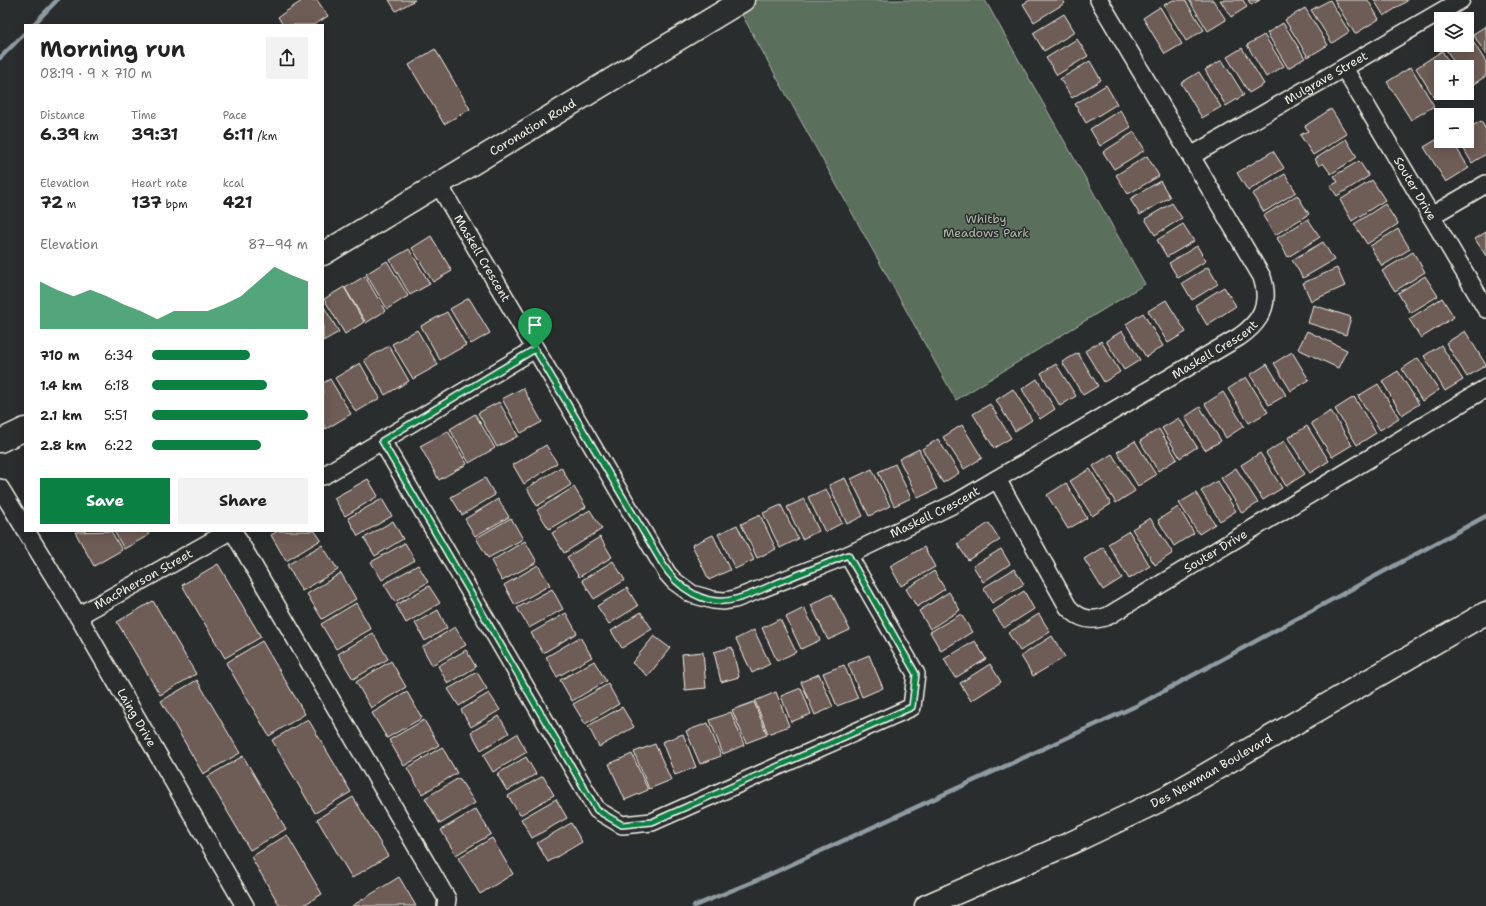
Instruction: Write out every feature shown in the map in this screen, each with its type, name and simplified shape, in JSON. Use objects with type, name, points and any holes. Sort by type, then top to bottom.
[{"type":"street","name":"Coronation Road","points":[[324,253],[743,0]]},
{"type":"street","name":"Mulgrave Street","points":[[1191,156],[1461,0]]},
{"type":"street","name":"Maskell Crescent","points":[[439,185],[667,573],[692,594],[713,600],[735,600],[848,555],[956,504],[1239,337],[1252,328],[1261,315],[1266,300],[1262,277],[1103,1]]},
{"type":"street","name":"Souter Drive","points":[[1344,68],[1486,309]]},
{"type":"street","points":[[1431,216],[1486,184]]},
{"type":"street","points":[[324,475],[535,349]]},
{"type":"street","name":"Souter Drive","points":[[997,479],[1068,607],[1079,617],[1089,620],[1099,620],[1486,388]]},
{"type":"street","points":[[0,441],[24,429]]},
{"type":"street","points":[[382,441],[597,810],[622,825],[652,822],[912,707],[916,674],[848,555]]},
{"type":"street","name":"Laing Drive","points":[[0,488],[24,527]]},
{"type":"street","name":"Laing Drive","points":[[27,532],[78,616],[245,906]]},
{"type":"street","name":"MacPherson Street","points":[[78,616],[228,532]]},
{"type":"street","points":[[234,532],[447,899],[446,906]]},
{"type":"street","name":"Des Newman Boulevard","points":[[926,906],[1071,843],[1167,797],[1486,613]]},
{"type":"green space","name":"Whitby Meadows Park","points":[[743,0],[985,0],[1145,284],[956,400],[736,4]]},
{"type":"building","points":[[303,0],[317,0],[328,16],[316,24],[282,24],[278,17]]},
{"type":"building","points":[[389,0],[415,0],[396,11]]},
{"type":"building","points":[[1030,0],[1063,0],[1065,3],[1034,22],[1023,4]]},
{"type":"building","points":[[1173,0],[1185,0],[1204,30],[1186,41],[1164,5]]},
{"type":"building","points":[[1189,0],[1213,0],[1226,20],[1208,31]]},
{"type":"building","points":[[1220,0],[1243,0],[1247,7],[1231,17]]},
{"type":"building","points":[[1248,0],[1260,0],[1251,5]]},
{"type":"building","points":[[1330,0],[1349,32],[1332,43],[1311,10]]},
{"type":"building","points":[[1334,0],[1368,0],[1379,19],[1355,34]]},
{"type":"building","points":[[1374,0],[1407,0],[1407,1],[1384,16]]},
{"type":"building","points":[[1160,7],[1182,44],[1165,54],[1143,18]]},
{"type":"building","points":[[1305,8],[1328,45],[1308,57],[1285,20]]},
{"type":"building","points":[[1064,14],[1075,32],[1044,51],[1033,33]]},
{"type":"building","points":[[1283,23],[1305,58],[1288,68],[1267,33]]},
{"type":"building","points":[[1486,26],[1486,55],[1474,36],[1474,33]]},
{"type":"building","points":[[1264,35],[1284,66],[1266,77],[1247,45]]},
{"type":"building","points":[[1077,39],[1088,56],[1057,75],[1046,58]]},
{"type":"building","points":[[1474,43],[1486,62],[1486,76],[1474,84],[1474,60],[1453,60],[1448,52],[1474,52]]},
{"type":"building","points":[[1242,48],[1264,84],[1249,93],[1227,57]]},
{"type":"building","points":[[435,49],[470,109],[444,124],[409,65]]},
{"type":"building","points":[[1440,52],[1443,52],[1448,60],[1434,60],[1434,97],[1416,68]]},
{"type":"building","points":[[1222,60],[1244,95],[1226,106],[1205,70]]},
{"type":"building","points":[[1090,61],[1101,80],[1072,98],[1060,79]]},
{"type":"building","points":[[1411,67],[1434,106],[1411,120],[1387,82]]},
{"type":"building","points":[[1199,72],[1221,107],[1202,118],[1181,83]]},
{"type":"building","points":[[1106,85],[1117,104],[1086,123],[1075,104]]},
{"type":"building","points":[[1331,109],[1347,134],[1313,155],[1300,135],[1308,131],[1305,126]]},
{"type":"building","points":[[1120,110],[1131,127],[1100,146],[1090,129]]},
{"type":"building","points":[[1481,121],[1486,130],[1486,154],[1472,163],[1463,148],[1474,148],[1474,125]]},
{"type":"building","points":[[1134,132],[1145,150],[1114,169],[1103,152]]},
{"type":"building","points":[[1346,139],[1357,157],[1331,174],[1323,163],[1319,166],[1315,159]]},
{"type":"building","points":[[1434,141],[1434,148],[1456,148],[1469,168],[1446,182],[1424,147]]},
{"type":"building","points":[[1273,151],[1284,168],[1248,191],[1237,173]]},
{"type":"building","points":[[1147,156],[1159,176],[1128,194],[1116,175]]},
{"type":"building","points":[[1359,161],[1369,176],[1337,196],[1330,186],[1338,182],[1334,176]]},
{"type":"building","points":[[1285,174],[1296,192],[1264,212],[1252,194]]},
{"type":"building","points":[[1372,180],[1385,200],[1352,221],[1340,200]]},
{"type":"building","points":[[1160,181],[1170,197],[1140,215],[1130,199]]},
{"type":"building","points":[[1297,195],[1309,214],[1275,235],[1263,216]]},
{"type":"building","points":[[1172,203],[1182,218],[1155,235],[1145,219]]},
{"type":"building","points":[[1385,204],[1398,224],[1367,244],[1354,224]]},
{"type":"building","points":[[1308,219],[1320,237],[1288,257],[1277,238]]},
{"type":"building","points":[[1183,224],[1194,241],[1167,257],[1157,240]]},
{"type":"building","points":[[1398,229],[1410,249],[1382,266],[1370,246]]},
{"type":"building","points":[[1486,232],[1486,256],[1475,239]]},
{"type":"building","points":[[431,236],[452,271],[433,282],[412,248]]},
{"type":"building","points":[[1323,242],[1334,260],[1303,278],[1292,260]]},
{"type":"building","points":[[1197,246],[1206,261],[1178,278],[1169,263]]},
{"type":"building","points":[[409,249],[430,284],[410,295],[390,260]]},
{"type":"building","points":[[1413,252],[1425,272],[1395,291],[1382,271]]},
{"type":"building","points":[[387,261],[408,296],[387,309],[366,274]]},
{"type":"building","points":[[1208,267],[1218,284],[1192,300],[1182,283]]},
{"type":"building","points":[[1337,268],[1345,286],[1311,301],[1303,283]]},
{"type":"building","points":[[365,276],[385,311],[366,323],[345,288]]},
{"type":"building","points":[[1425,276],[1438,296],[1410,313],[1398,293]]},
{"type":"building","points":[[344,287],[364,322],[345,334],[324,299]]},
{"type":"building","points":[[1224,287],[1236,306],[1207,325],[1195,305]]},
{"type":"building","points":[[469,298],[490,333],[471,344],[450,309]]},
{"type":"building","points":[[1442,298],[1454,317],[1421,338],[1409,319]]},
{"type":"building","points":[[1166,300],[1186,332],[1168,343],[1148,311]]},
{"type":"building","points":[[1313,305],[1351,317],[1346,335],[1308,323]]},
{"type":"building","points":[[324,307],[339,332],[324,340]]},
{"type":"building","points":[[447,312],[466,345],[440,360],[421,326]]},
{"type":"building","points":[[1143,313],[1163,346],[1146,357],[1126,324]]},
{"type":"building","points":[[417,330],[438,365],[413,379],[392,344]]},
{"type":"building","points":[[1122,331],[1140,360],[1124,370],[1106,341]]},
{"type":"building","points":[[1307,331],[1347,350],[1338,368],[1298,349]]},
{"type":"building","points":[[1465,331],[1486,365],[1467,377],[1446,343]]},
{"type":"building","points":[[1101,341],[1120,372],[1104,382],[1085,351]]},
{"type":"building","points":[[1441,345],[1463,380],[1445,391],[1424,356]]},
{"type":"building","points":[[389,346],[409,381],[385,395],[364,360]]},
{"type":"building","points":[[1292,352],[1309,380],[1291,391],[1274,363]]},
{"type":"building","points":[[1078,353],[1098,386],[1083,395],[1062,362]]},
{"type":"building","points":[[1418,358],[1439,390],[1422,401],[1402,369]]},
{"type":"building","points":[[360,363],[380,398],[356,412],[335,378]]},
{"type":"building","points":[[1056,364],[1076,396],[1060,406],[1041,373]]},
{"type":"building","points":[[1267,364],[1286,395],[1269,405],[1250,375]]},
{"type":"building","points":[[1398,371],[1419,404],[1402,415],[1382,381]]},
{"type":"building","points":[[1246,377],[1268,412],[1249,423],[1228,389]]},
{"type":"building","points":[[330,379],[351,414],[326,429],[324,425],[324,382]]},
{"type":"building","points":[[1037,379],[1055,409],[1040,419],[1022,389]]},
{"type":"building","points":[[1378,384],[1399,418],[1380,430],[1358,396]]},
{"type":"building","points":[[523,388],[542,422],[521,433],[502,399]]},
{"type":"building","points":[[1013,389],[1032,420],[1015,431],[996,400]]},
{"type":"building","points":[[1223,392],[1244,426],[1226,438],[1205,404]]},
{"type":"building","points":[[1354,397],[1376,433],[1357,445],[1335,409]]},
{"type":"building","points":[[499,402],[518,436],[497,447],[478,413]]},
{"type":"building","points":[[990,404],[1011,438],[994,448],[973,414]]},
{"type":"building","points":[[1200,407],[1221,441],[1205,450],[1185,417]]},
{"type":"building","points":[[1331,411],[1352,445],[1332,457],[1311,423]]},
{"type":"building","points":[[475,414],[495,448],[469,463],[450,429]]},
{"type":"building","points":[[1179,418],[1197,447],[1180,458],[1162,428]]},
{"type":"building","points":[[962,425],[982,458],[964,469],[943,437]]},
{"type":"building","points":[[1307,426],[1329,461],[1310,473],[1288,438]]},
{"type":"building","points":[[1159,429],[1177,459],[1158,471],[1140,441]]},
{"type":"building","points":[[448,431],[467,464],[439,480],[420,446]]},
{"type":"building","points":[[938,439],[959,473],[943,483],[922,449]]},
{"type":"building","points":[[1135,441],[1156,475],[1138,486],[1117,452]]},
{"type":"building","points":[[1284,441],[1305,474],[1286,486],[1266,453]]},
{"type":"building","points":[[546,445],[557,463],[524,484],[513,465]]},
{"type":"building","points":[[919,449],[937,489],[918,498],[899,459]]},
{"type":"building","points":[[1260,453],[1282,488],[1263,500],[1241,465]]},
{"type":"building","points":[[1112,454],[1135,491],[1116,503],[1093,466]]},
{"type":"building","points":[[895,464],[911,498],[894,506],[878,472]]},
{"type":"building","points":[[561,467],[571,485],[537,506],[527,488]]},
{"type":"building","points":[[1236,468],[1258,503],[1242,513],[1221,478]]},
{"type":"building","points":[[872,469],[890,506],[869,516],[851,479]]},
{"type":"building","points":[[1090,469],[1111,504],[1092,516],[1070,481]]},
{"type":"building","points":[[485,478],[495,495],[462,515],[451,497]]},
{"type":"building","points":[[845,478],[863,516],[847,524],[829,485]]},
{"type":"building","points":[[368,479],[378,496],[345,516],[334,498]]},
{"type":"building","points":[[1217,481],[1236,511],[1220,521],[1201,491]]},
{"type":"building","points":[[1066,483],[1087,518],[1068,529],[1047,495]]},
{"type":"building","points":[[574,487],[586,507],[549,529],[537,510]]},
{"type":"building","points":[[826,489],[842,523],[825,532],[808,497]]},
{"type":"building","points":[[1196,493],[1215,524],[1199,534],[1179,503]]},
{"type":"building","points":[[382,499],[392,516],[358,536],[348,518]]},
{"type":"building","points":[[498,499],[509,517],[475,536],[465,519]]},
{"type":"building","points":[[804,499],[819,531],[802,539],[787,507]]},
{"type":"building","points":[[781,505],[798,539],[780,548],[763,513]]},
{"type":"building","points":[[1178,507],[1194,533],[1174,546],[1158,520]]},
{"type":"building","points":[[590,510],[602,529],[564,553],[552,533]]},
{"type":"building","points":[[760,515],[776,549],[757,558],[741,524]]},
{"type":"building","points":[[511,518],[523,539],[488,558],[476,538]]},
{"type":"building","points":[[1150,518],[1173,553],[1155,565],[1132,529]]},
{"type":"building","points":[[393,521],[403,539],[375,556],[364,538]]},
{"type":"building","points":[[989,523],[1000,540],[968,560],[957,544]]},
{"type":"building","points":[[737,525],[754,560],[735,569],[718,534]]},
{"type":"building","points":[[1129,531],[1150,566],[1129,579],[1108,544]]},
{"type":"building","points":[[75,532],[112,532],[122,550],[94,566]]},
{"type":"building","points":[[115,532],[148,532],[149,535],[124,549]]},
{"type":"building","points":[[276,532],[316,532],[321,540],[286,561],[271,535]]},
{"type":"building","points":[[713,535],[730,570],[709,580],[692,545]]},
{"type":"building","points":[[600,537],[612,557],[579,577],[567,557]]},
{"type":"building","points":[[525,541],[537,562],[502,581],[491,561]]},
{"type":"building","points":[[405,543],[415,560],[382,580],[371,562]]},
{"type":"building","points":[[322,545],[338,570],[302,591],[287,565]]},
{"type":"building","points":[[924,547],[935,567],[901,586],[890,566]]},
{"type":"building","points":[[1103,547],[1122,578],[1103,590],[1084,559]]},
{"type":"building","points":[[1001,549],[1010,564],[983,582],[973,566]]},
{"type":"building","points":[[613,561],[625,580],[594,599],[582,580]]},
{"type":"building","points":[[218,564],[261,637],[225,658],[182,585]]},
{"type":"building","points":[[418,565],[428,582],[395,602],[384,584]]},
{"type":"building","points":[[538,565],[550,585],[515,605],[504,585]]},
{"type":"building","points":[[1014,569],[1024,584],[992,603],[983,588]]},
{"type":"building","points":[[934,571],[945,589],[917,607],[906,589]]},
{"type":"building","points":[[341,573],[356,599],[322,619],[307,594]]},
{"type":"building","points":[[429,586],[440,603],[406,623],[396,605]]},
{"type":"building","points":[[627,588],[638,606],[609,624],[597,606]]},
{"type":"building","points":[[552,589],[563,609],[529,628],[517,608]]},
{"type":"building","points":[[1024,591],[1034,609],[1004,628],[993,611]]},
{"type":"building","points":[[949,592],[960,610],[930,629],[919,611]]},
{"type":"building","points":[[832,594],[850,630],[828,640],[811,605]]},
{"type":"building","points":[[153,601],[196,674],[160,695],[117,622]]},
{"type":"building","points":[[356,603],[371,629],[336,649],[321,624]]},
{"type":"building","points":[[804,608],[820,640],[801,649],[786,617]]},
{"type":"building","points":[[438,610],[447,628],[425,641],[415,623]]},
{"type":"building","points":[[641,612],[652,629],[622,648],[611,631]]},
{"type":"building","points":[[566,613],[577,633],[543,653],[531,633]]},
{"type":"building","points":[[961,614],[972,632],[941,651],[930,632]]},
{"type":"building","points":[[1039,614],[1050,632],[1020,651],[1008,633]]},
{"type":"building","points":[[780,619],[796,652],[777,661],[762,628]]},
{"type":"building","points":[[455,627],[466,645],[432,665],[422,647]]},
{"type":"building","points":[[754,630],[770,664],[752,673],[736,639]]},
{"type":"building","points":[[373,633],[388,659],[353,679],[338,654]]},
{"type":"building","points":[[654,636],[670,648],[648,676],[632,663]]},
{"type":"building","points":[[1052,636],[1065,657],[1033,676],[1021,656]]},
{"type":"building","points":[[580,637],[592,657],[557,677],[546,657]]},
{"type":"building","points":[[262,641],[305,714],[269,736],[226,663]]},
{"type":"building","points":[[975,641],[986,659],[955,678],[944,659]]},
{"type":"building","points":[[732,647],[739,677],[721,682],[714,652]]},
{"type":"building","points":[[466,650],[476,667],[448,684],[438,666]]},
{"type":"building","points":[[703,652],[706,688],[685,690],[682,654]]},
{"type":"building","points":[[869,655],[883,688],[862,697],[848,664]]},
{"type":"building","points":[[391,661],[406,687],[371,708],[356,682]]},
{"type":"building","points":[[594,661],[606,681],[572,701],[560,680]]},
{"type":"building","points":[[990,664],[1001,682],[971,701],[960,683]]},
{"type":"building","points":[[844,665],[858,698],[837,706],[823,673]]},
{"type":"building","points":[[477,672],[487,689],[459,706],[448,689]]},
{"type":"building","points":[[819,674],[833,707],[815,715],[801,682]]},
{"type":"building","points":[[197,680],[240,753],[203,774],[161,701]]},
{"type":"building","points":[[608,684],[619,704],[585,724],[573,704]]},
{"type":"building","points":[[801,688],[811,714],[791,722],[781,696]]},
{"type":"building","points":[[407,692],[422,718],[387,738],[372,713]]},
{"type":"building","points":[[776,692],[789,726],[768,734],[755,701]]},
{"type":"building","points":[[489,693],[500,710],[471,727],[461,710]]},
{"type":"building","points":[[754,702],[767,735],[746,743],[732,710]]},
{"type":"building","points":[[622,707],[634,727],[599,747],[588,726]]},
{"type":"building","points":[[731,712],[744,745],[723,754],[710,720]]},
{"type":"building","points":[[499,716],[509,733],[481,750],[471,732]]},
{"type":"building","points":[[308,719],[351,792],[315,813],[272,740]]},
{"type":"building","points":[[424,720],[439,745],[404,766],[389,740]]},
{"type":"building","points":[[708,723],[721,756],[700,764],[686,731]]},
{"type":"building","points":[[517,734],[527,752],[493,772],[483,755]]},
{"type":"building","points":[[683,734],[696,767],[675,775],[662,742]]},
{"type":"building","points":[[655,744],[671,780],[649,789],[634,752]]},
{"type":"building","points":[[442,747],[457,773],[422,794],[407,768]]},
{"type":"building","points":[[632,754],[648,790],[625,800],[609,764]]},
{"type":"building","points":[[243,756],[286,829],[250,850],[207,777]]},
{"type":"building","points":[[526,757],[536,774],[507,791],[497,774]]},
{"type":"building","points":[[543,776],[554,795],[520,815],[508,796]]},
{"type":"building","points":[[459,778],[475,803],[440,824],[425,798]]},
{"type":"building","points":[[353,797],[388,856],[352,878],[317,819]]},
{"type":"building","points":[[556,799],[567,818],[532,838],[521,819]]},
{"type":"building","points":[[476,809],[491,834],[456,855],[441,830]]},
{"type":"building","points":[[571,823],[582,842],[548,862],[537,843]]},
{"type":"building","points":[[287,835],[322,894],[302,906],[280,906],[251,857]]},
{"type":"building","points":[[492,838],[513,874],[480,894],[458,858]]},
{"type":"building","points":[[399,877],[416,906],[352,906]]},
{"type":"waterway","points":[[34,24],[57,0]]},
{"type":"waterway","points":[[0,58],[24,34]]},
{"type":"waterway","points":[[694,906],[762,878],[1138,705],[1486,516]]},
{"type":"route","points":[[535,349],[667,573],[674,581],[692,594],[702,598],[724,601],[735,600],[848,555],[916,674],[912,707],[652,822],[622,825],[597,810],[382,441],[535,349]]}]
